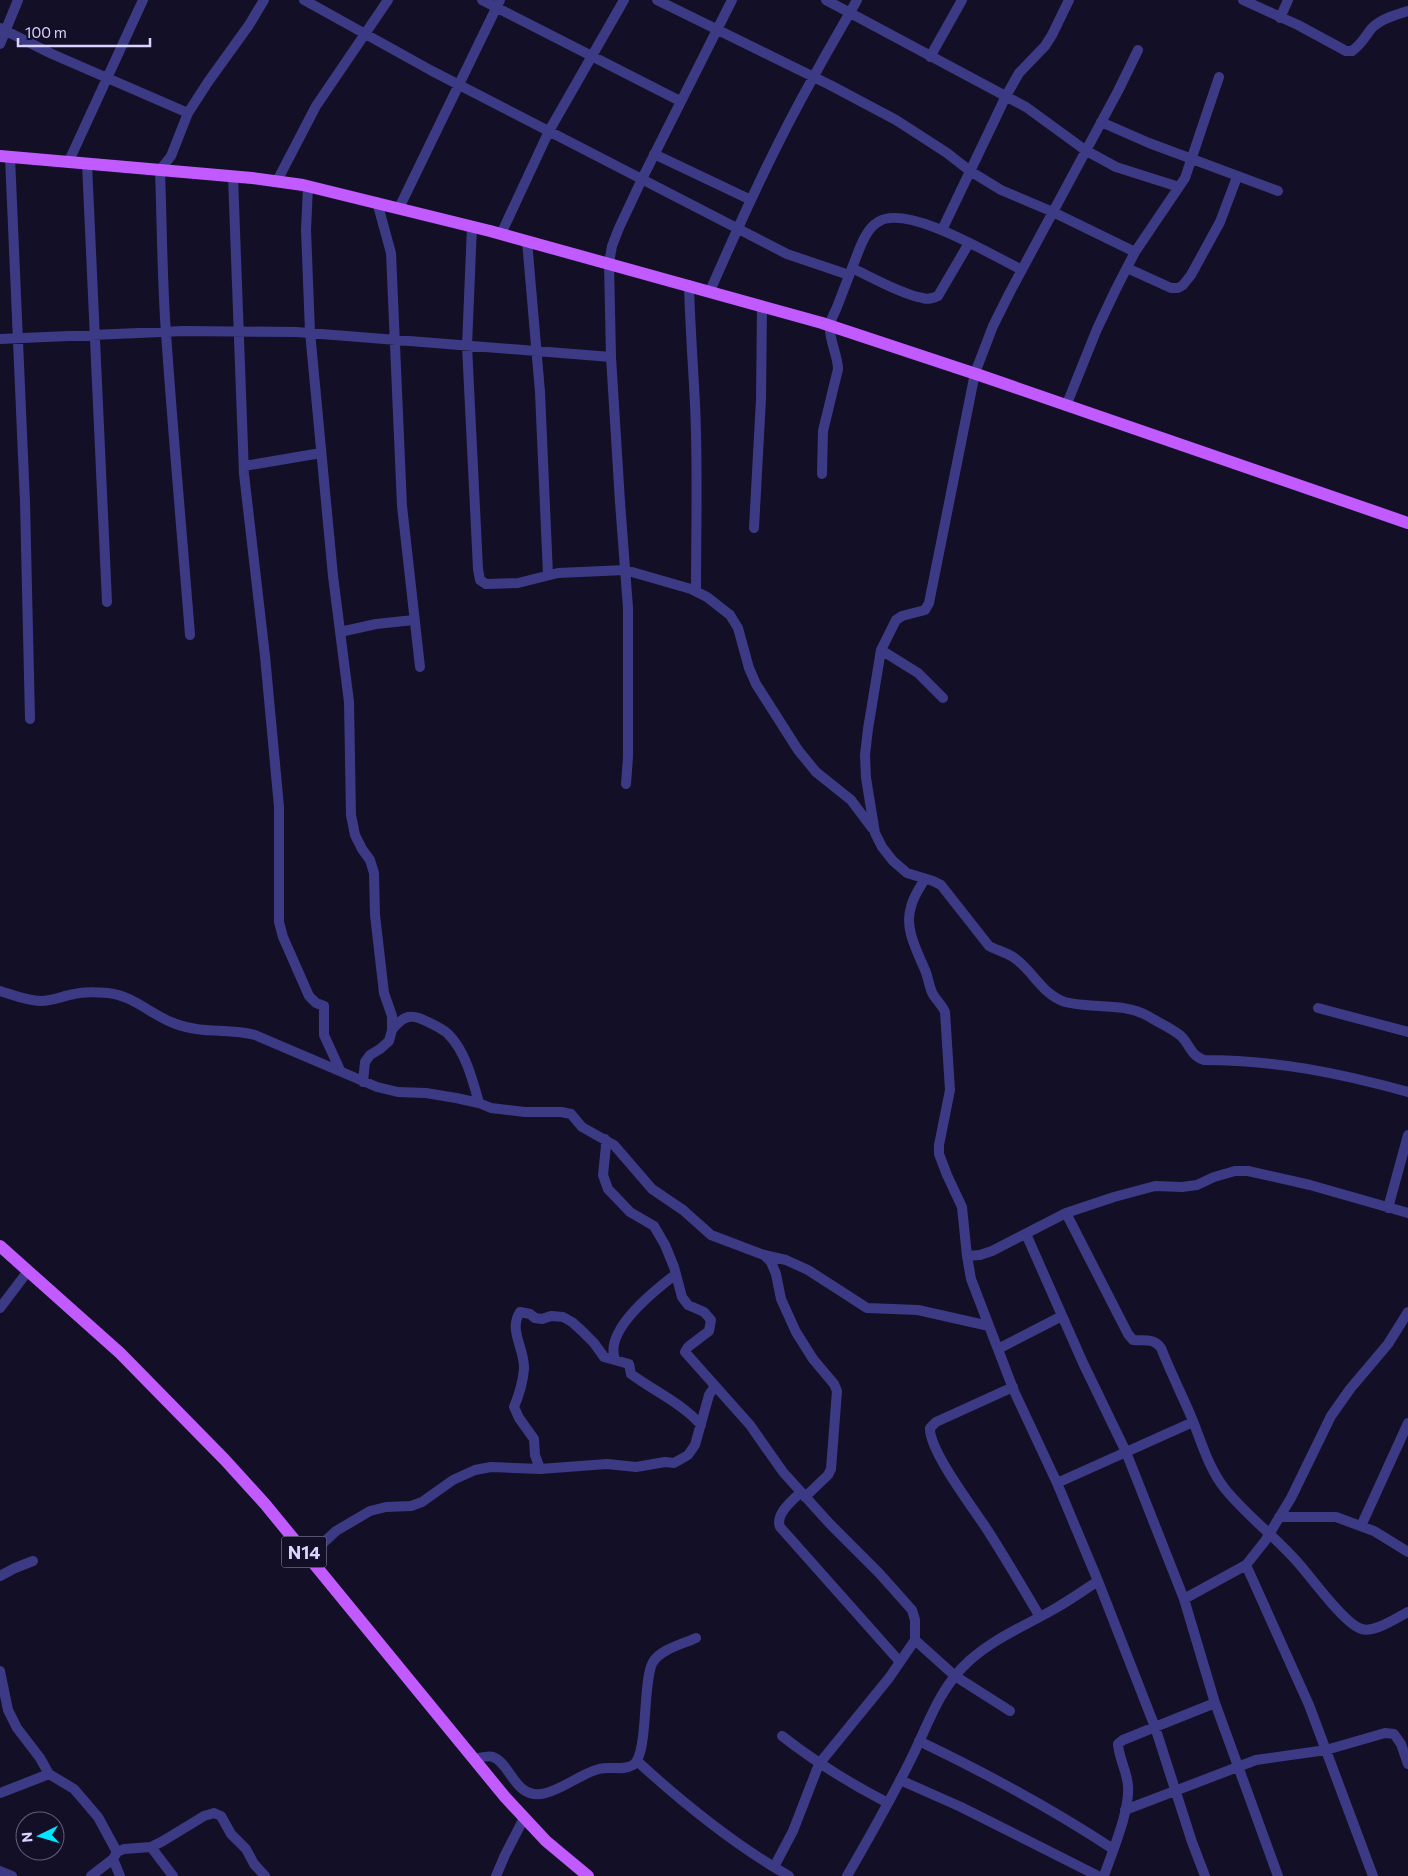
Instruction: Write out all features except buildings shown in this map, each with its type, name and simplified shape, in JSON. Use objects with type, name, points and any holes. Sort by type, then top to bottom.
[{"type":"main road","points":[[5,157],[277,181],[308,186],[472,226],[830,325],[975,373],[1408,523]]},
{"type":"main road","name":"N14","points":[[0,1246],[120,1353],[265,1504],[524,1818],[546,1841],[588,1876]]},
{"type":"street","points":[[0,44],[2,30],[18,0]]},
{"type":"street","points":[[68,163],[143,0]]},
{"type":"street","points":[[190,635],[174,455],[171,381],[166,332],[160,170],[171,156],[188,113],[249,25],[264,0]]},
{"type":"street","points":[[304,0],[458,84],[787,254],[851,271],[923,299],[938,296],[969,243]]},
{"type":"street","points":[[277,181],[316,106],[388,0]]},
{"type":"street","points":[[482,0],[498,4],[592,56],[680,101]]},
{"type":"street","points":[[501,234],[549,131],[624,0]]},
{"type":"street","points":[[657,0],[896,120],[1001,190],[1053,212],[1135,252]]},
{"type":"street","points":[[626,784],[628,757],[628,618],[611,356],[609,263],[616,237],[642,179],[732,0]]},
{"type":"street","points":[[826,0],[1026,107],[1086,150],[1116,167],[1179,187]]},
{"type":"street","points":[[710,291],[751,200],[813,77],[857,0]]},
{"type":"street","points":[[930,57],[962,0]]},
{"type":"street","points":[[942,230],[1006,96],[1019,73],[1045,46],[1069,0]]},
{"type":"street","points":[[1243,0],[1346,51],[1352,51],[1360,46],[1372,28],[1384,19],[1408,11]]},
{"type":"street","points":[[1280,18],[1288,0]]},
{"type":"street","points":[[399,208],[498,4]]},
{"type":"street","points":[[2,30],[52,54],[188,113]]},
{"type":"street","points":[[875,833],[866,778],[865,755],[881,650],[896,620],[902,616],[925,610],[929,603],[975,373],[993,326],[1118,92],[1138,50]]},
{"type":"street","points":[[1066,406],[1097,329],[1135,252],[1185,178],[1219,77]]},
{"type":"street","points":[[1101,122],[1237,177],[1278,191]]},
{"type":"street","points":[[654,154],[751,200]]},
{"type":"street","points":[[5,157],[18,338],[25,502],[30,719]]},
{"type":"street","points":[[87,164],[107,602]]},
{"type":"street","points":[[233,176],[244,466],[279,807],[279,922],[283,937],[309,996],[316,1003],[324,1006],[324,1035],[340,1070]]},
{"type":"street","points":[[1127,268],[1171,288],[1178,288],[1183,285],[1192,274],[1220,222],[1237,177]]},
{"type":"street","points":[[308,186],[306,230],[310,332],[321,453],[349,702],[351,815],[355,835],[370,860],[374,873],[375,915],[384,993],[392,1016],[392,1030],[389,1041],[370,1055],[365,1062],[363,1082]]},
{"type":"street","points":[[377,202],[391,253],[402,506],[420,667]]},
{"type":"street","points":[[822,474],[823,431],[838,369],[838,360],[830,325],[867,234],[878,222],[888,218],[904,217],[942,230],[1022,270]]},
{"type":"street","points":[[472,226],[467,346],[472,476],[480,580],[486,584],[518,583],[558,573],[625,570],[696,591],[707,597],[730,615],[738,628],[749,668],[756,684],[798,750],[816,772],[851,800],[893,861],[908,873],[941,885],[989,946],[1012,956],[1041,986],[1064,1002],[1131,1010],[1146,1015],[1174,1030],[1183,1038],[1196,1058],[1308,1068],[1408,1092]]},
{"type":"street","points":[[527,241],[540,392],[548,575]]},
{"type":"street","points":[[689,285],[690,339],[695,404],[696,591]]},
{"type":"street","points":[[754,528],[761,399],[762,306]]},
{"type":"street","points":[[0,339],[166,332],[310,332],[611,356]]},
{"type":"street","points":[[244,466],[321,453]]},
{"type":"street","points":[[340,632],[376,624],[414,620]]},
{"type":"street","points":[[881,650],[918,673],[943,698]]},
{"type":"street","points":[[925,879],[911,905],[908,918],[912,936],[926,972],[930,989],[945,1012],[950,1090],[939,1145],[939,1154],[962,1207],[971,1279],[1013,1387],[1057,1483],[1098,1581],[1155,1727],[1192,1842],[1206,1876]]},
{"type":"street","points":[[0,991],[30,1000],[41,1001],[84,992],[117,994],[146,1007],[177,1025],[206,1031],[246,1032],[340,1070],[363,1082],[398,1092],[426,1093],[479,1103],[491,1108],[571,1114],[582,1127],[605,1139],[623,1154],[652,1189],[683,1210],[711,1235],[764,1255],[786,1260],[808,1270],[867,1308],[918,1310],[988,1326]]},
{"type":"street","points":[[1318,1008],[1408,1032]]},
{"type":"street","points":[[392,1030],[400,1020],[409,1016],[420,1017],[448,1034],[458,1047],[467,1065],[479,1103]]},
{"type":"street","points":[[1388,1208],[1408,1135]]},
{"type":"street","points":[[605,1139],[603,1175],[608,1189],[630,1212],[654,1226],[666,1245],[682,1298],[688,1305],[704,1312],[711,1320],[709,1330],[688,1347],[685,1352],[750,1425],[784,1472],[803,1494],[912,1610],[915,1620],[915,1640],[889,1678],[819,1764],[793,1831],[774,1867]]},
{"type":"street","points":[[967,1256],[980,1255],[992,1251],[1066,1213],[1136,1190],[1156,1186],[1182,1187],[1235,1171],[1248,1171],[1310,1185],[1408,1213]]},
{"type":"street","points":[[1066,1213],[1128,1334],[1133,1340],[1157,1342],[1161,1348],[1198,1438],[1224,1488],[1290,1554],[1342,1614],[1359,1628],[1368,1630],[1378,1628],[1408,1612]]},
{"type":"street","points":[[1026,1234],[1083,1363],[1126,1452],[1184,1599],[1215,1703],[1278,1876]]},
{"type":"street","points":[[764,1255],[771,1262],[776,1274],[781,1299],[796,1332],[813,1359],[834,1384],[837,1391],[831,1469],[828,1475],[803,1494],[780,1516],[778,1522],[780,1527],[900,1662]]},
{"type":"street","points":[[0,1308],[28,1271]]},
{"type":"street","points":[[615,1359],[612,1352],[618,1335],[630,1313],[676,1274]]},
{"type":"street","points":[[540,1469],[535,1455],[534,1439],[519,1418],[514,1406],[518,1397],[524,1368],[516,1332],[516,1318],[520,1312],[530,1314],[542,1320],[551,1316],[563,1317],[572,1322],[594,1343],[604,1356],[629,1364],[631,1374],[651,1389],[691,1413],[701,1425]]},
{"type":"street","points":[[1184,1599],[1246,1565],[1269,1535],[1291,1498],[1331,1416],[1350,1389],[1388,1344],[1408,1312]]},
{"type":"street","points":[[998,1349],[1062,1316]]},
{"type":"street","points":[[308,1557],[336,1531],[370,1511],[386,1507],[411,1506],[422,1502],[453,1480],[475,1470],[491,1467],[540,1469],[607,1464],[636,1467],[665,1462],[674,1463],[688,1455],[695,1445],[709,1395],[716,1386]]},
{"type":"street","points":[[1013,1387],[936,1422],[930,1428],[930,1435],[939,1454],[989,1531],[1040,1616]]},
{"type":"street","points":[[1057,1483],[1193,1422]]},
{"type":"street","points":[[1361,1526],[1408,1423]]},
{"type":"street","points":[[1280,1517],[1336,1517],[1374,1531],[1408,1552]]},
{"type":"street","points":[[0,1576],[33,1561]]},
{"type":"street","points":[[1246,1565],[1309,1705],[1373,1876]]},
{"type":"street","points":[[847,1876],[900,1780],[933,1709],[955,1676],[968,1662],[991,1644],[1098,1581]]},
{"type":"street","points":[[474,1759],[492,1756],[498,1760],[526,1792],[545,1794],[599,1768],[632,1766],[637,1761],[642,1747],[649,1674],[653,1662],[661,1653],[696,1638]]},
{"type":"street","points":[[915,1640],[955,1676],[1010,1711]]},
{"type":"street","points":[[0,1671],[8,1710],[17,1728],[40,1758],[49,1774],[74,1790],[98,1817],[115,1856],[120,1876]]},
{"type":"street","points":[[1104,1876],[1125,1810],[1128,1786],[1118,1744],[1123,1740],[1215,1703]]},
{"type":"street","points":[[1125,1810],[1256,1760],[1326,1750],[1386,1733],[1394,1734],[1401,1744],[1408,1764]]},
{"type":"street","points":[[782,1736],[819,1764],[851,1784],[888,1803]]},
{"type":"street","points":[[919,1740],[1034,1799],[1113,1849]]},
{"type":"street","points":[[637,1761],[704,1819],[789,1876]]},
{"type":"street","points":[[0,1793],[49,1774]]},
{"type":"street","points":[[900,1780],[961,1807],[1098,1876]]},
{"type":"street","points":[[91,1876],[124,1848],[150,1847],[163,1842],[204,1816],[214,1813],[221,1816],[231,1834],[246,1849],[254,1864],[265,1876]]},
{"type":"street","points":[[496,1876],[524,1818]]},
{"type":"street","points":[[150,1847],[173,1876]]},
{"type":"street","points":[[0,1871],[12,1876]]}]
